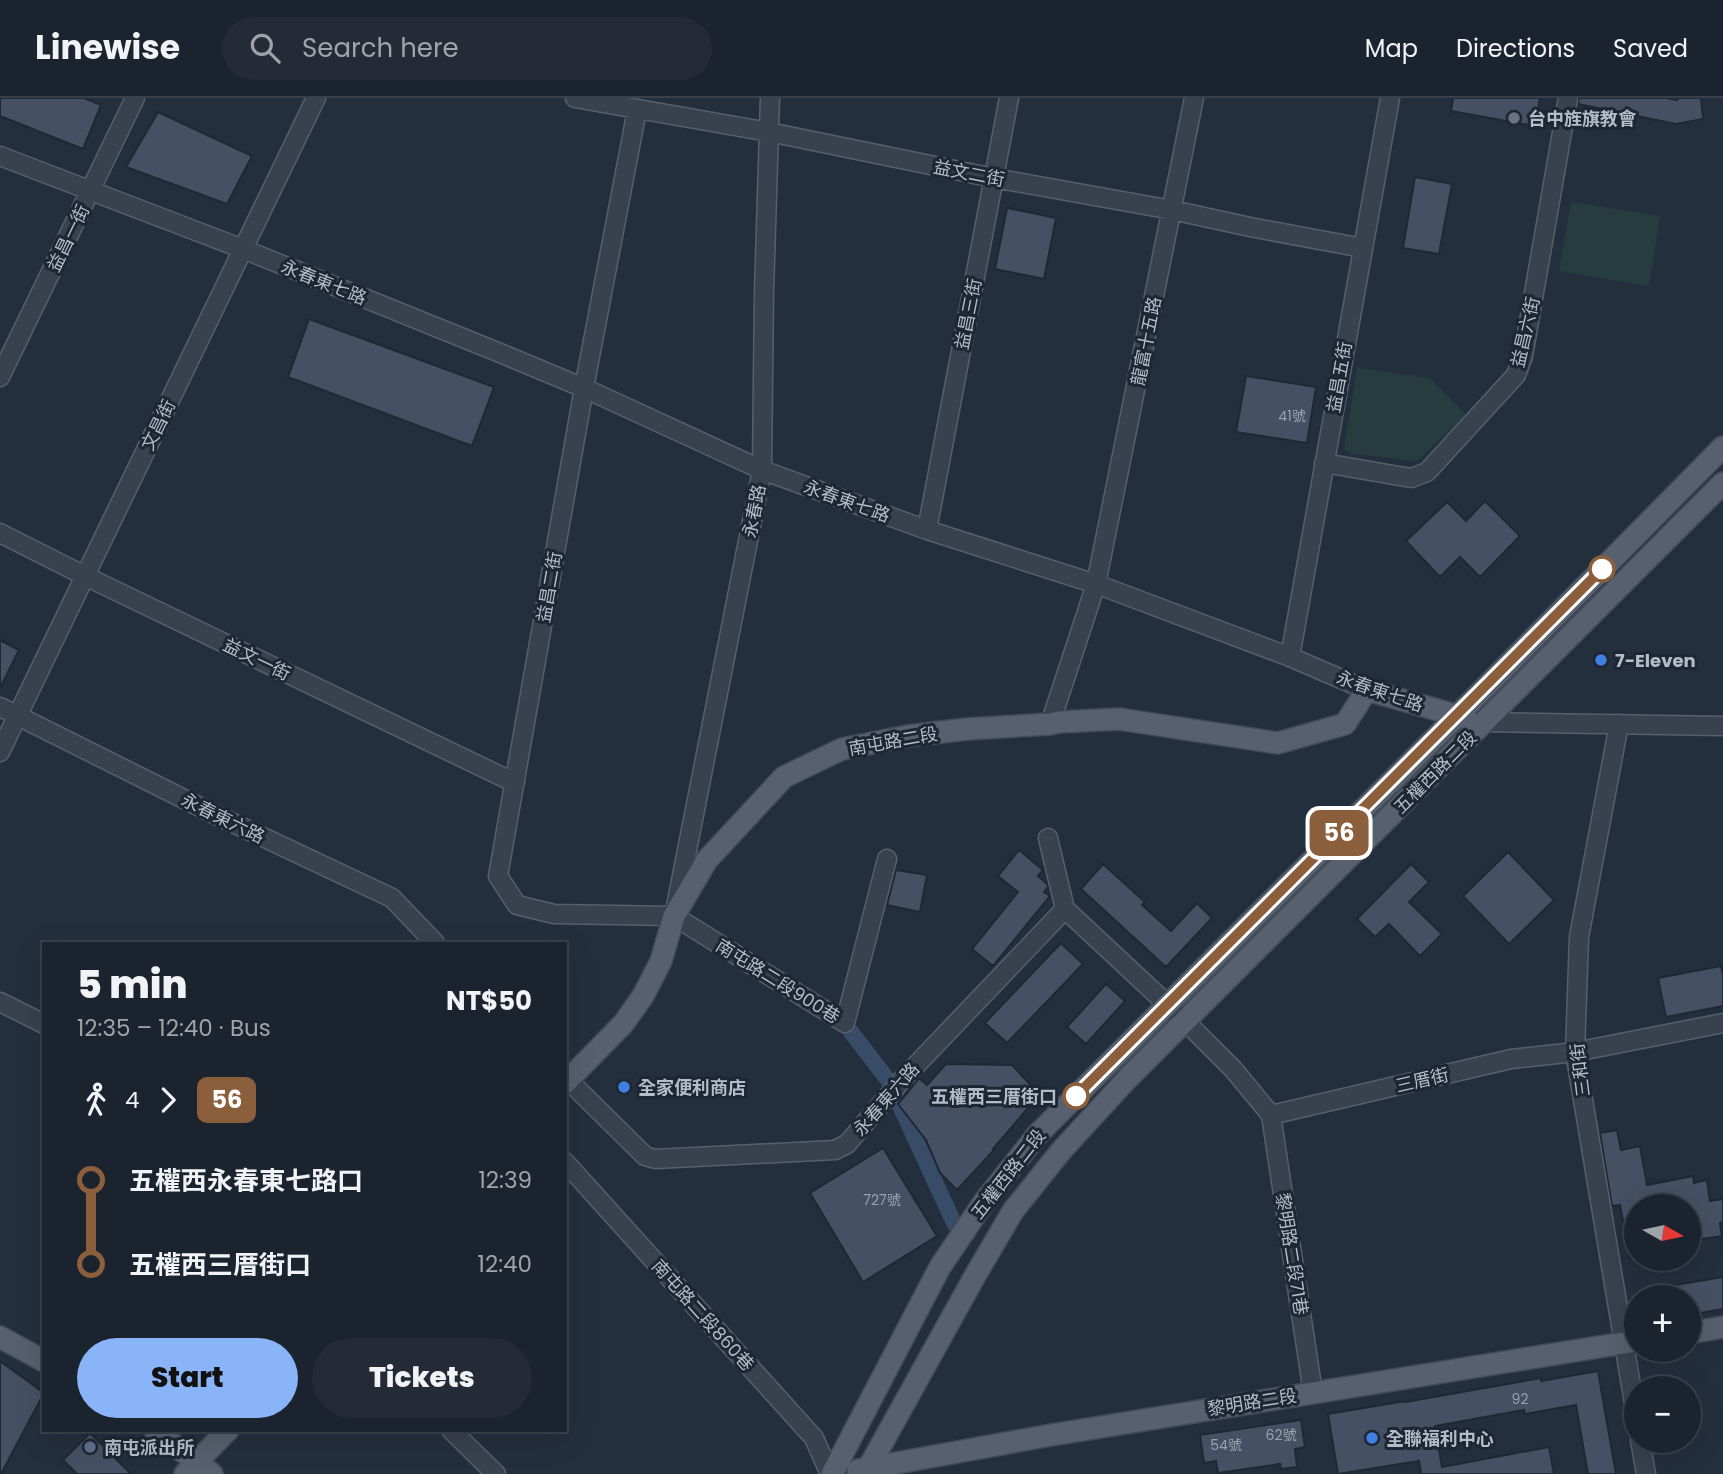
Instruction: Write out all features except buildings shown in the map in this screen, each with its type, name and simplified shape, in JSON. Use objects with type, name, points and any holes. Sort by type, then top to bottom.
[{"type":"main road","name":"五權西路二段","points":[[831,1474],[940,1267],[984,1202],[1037,1135],[1723,447]]},
{"type":"main road","name":"五權西路二段","points":[[866,1471],[1013,1211],[1061,1151],[1129,1077],[1723,483]]},
{"type":"main road","name":"永春東七路","points":[[1367,690],[1485,722]]},
{"type":"main road","name":"南屯路二段","points":[[567,1079],[623,1024],[643,996],[661,961],[674,916],[707,860],[784,777],[791,773],[842,749],[908,736],[1059,722],[1119,719],[1278,743],[1345,724],[1367,690]]},
{"type":"main road","points":[[1701,1331],[1723,1327]]},
{"type":"main road","points":[[0,1337],[42,1360]]},
{"type":"main road","name":"黎明路二段","points":[[838,1474],[1051,1435],[1624,1344]]},
{"type":"main road","points":[[157,1432],[198,1470],[226,1432]]},
{"type":"street","name":"益昌一街","points":[[0,377],[135,98]]},
{"type":"street","name":"文昌街","points":[[0,752],[316,98]]},
{"type":"street","name":"益文二街","points":[[575,98],[769,132],[1363,248]]},
{"type":"street","name":"永春路","points":[[674,916],[762,470],[770,98]]},
{"type":"street","name":"益昌三街","points":[[927,530],[1009,98]]},
{"type":"street","name":"龍富十五路","points":[[1049,724],[1096,584],[1194,98]]},
{"type":"street","name":"益昌五街","points":[[1290,657],[1390,98]]},
{"type":"street","name":"益昌六街","points":[[1324,463],[1411,478],[1427,472],[1516,375],[1523,356],[1568,98]]},
{"type":"street","name":"益昌二街","points":[[636,110],[498,876],[517,905],[554,914],[674,916]]},
{"type":"street","name":"永春東七路","points":[[0,156],[243,249],[584,388],[762,470],[927,530],[1096,584],[1290,657],[1367,690]]},
{"type":"street","name":"益文一街","points":[[0,533],[515,782]]},
{"type":"street","name":"永春東六路","points":[[0,707],[214,814],[392,898],[434,942]]},
{"type":"street","name":"永春東七路","points":[[1485,722],[1723,726]]},
{"type":"street","name":"三和街","points":[[1619,724],[1579,937],[1575,1052],[1624,1311]]},
{"type":"street","points":[[1048,838],[1065,909],[1233,1069],[1271,1115]]},
{"type":"street","name":"南屯路二段900巷","points":[[674,916],[845,1023],[887,859]]},
{"type":"street","name":"永春東六路","points":[[567,1081],[645,1156],[655,1159],[835,1150],[848,1144],[901,1081],[1065,909]]},
{"type":"street","points":[[0,1002],[42,1023]]},
{"type":"street","name":"三厝街","points":[[1271,1115],[1511,1059],[1575,1052],[1723,1023]]},
{"type":"street","name":"黎明路二段71巷","points":[[1271,1115],[1313,1392]]},
{"type":"street","name":"南屯路二段860巷","points":[[567,1164],[814,1438],[831,1474]]},
{"type":"street","points":[[453,1432],[496,1474]]},
{"type":"street","points":[[1642,1453],[1646,1474]]},
{"type":"green space","points":[[1571,202],[1660,216],[1649,286],[1559,271]]},
{"type":"green space","points":[[1357,368],[1429,378],[1466,415],[1417,461],[1353,454],[1344,449]]},
{"type":"waterway","points":[[851,1032],[888,1080],[955,1225]]},
{"type":"bus line","name":"56","points":[[1076,1096],[1602,569]]},
{"type":"place","name":"台中旌旗教會","points":[[1514,118]]},
{"type":"place","name":"7-Eleven","points":[[1601,660]]},
{"type":"place","name":"全家便利商店","points":[[624,1087]]},
{"type":"place","name":"五權西三厝街口","points":[[1076,1096]]},
{"type":"place","name":"全聯福利中心","points":[[1372,1438]]},
{"type":"place","name":"南屯派出所","points":[[90,1447]]}]
